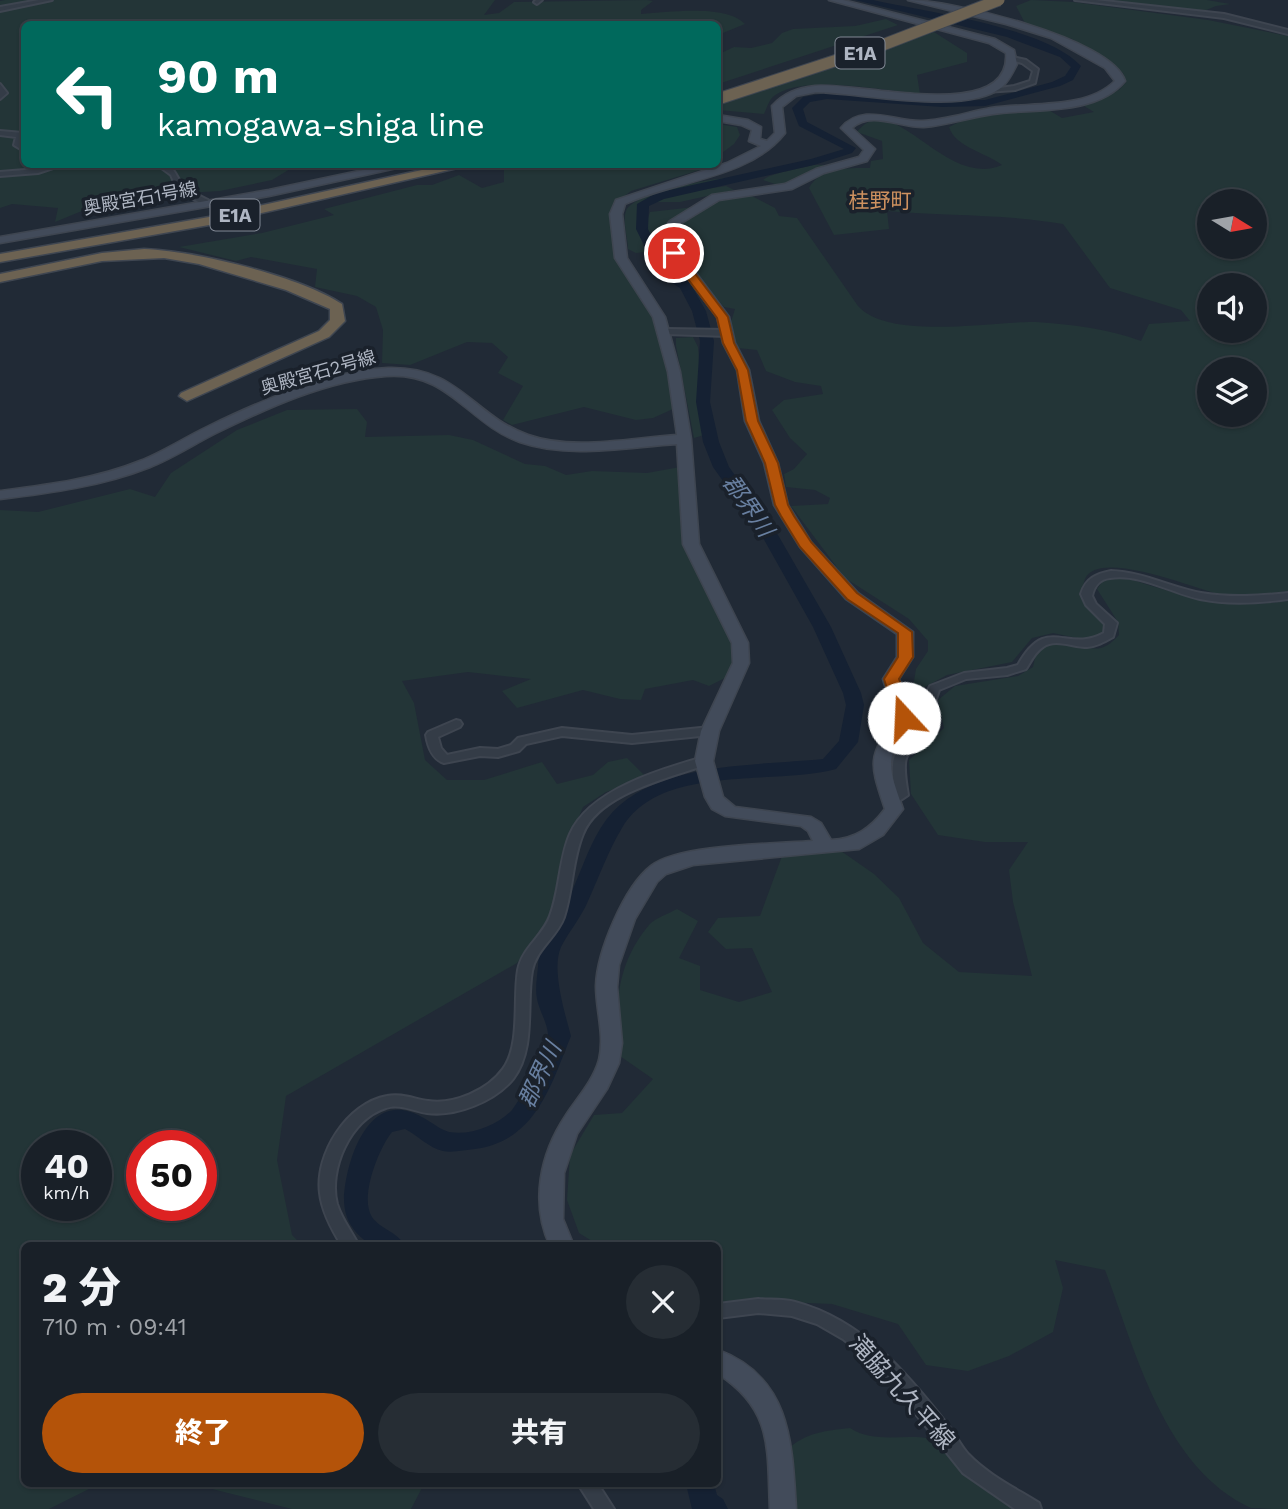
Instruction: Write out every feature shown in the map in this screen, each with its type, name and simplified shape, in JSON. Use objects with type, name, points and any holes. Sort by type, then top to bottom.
[{"type":"highway","name":"E1A","points":[[721,89],[868,42],[979,0]]},
{"type":"highway","name":"E1A","points":[[721,98],[880,46],[999,0]]},
{"type":"highway","name":"E1A","points":[[0,249],[138,228],[417,168]]},
{"type":"highway","name":"E1A","points":[[0,258],[209,221],[453,168]]},
{"type":"highway","points":[[151,257],[169,242],[193,233],[455,168]]},
{"type":"highway","points":[[0,280],[108,257],[164,254],[193,258],[314,294],[337,307],[338,321],[324,334],[187,396]]},
{"type":"highway","points":[[0,280],[119,259],[161,257],[188,261],[263,283],[285,295]]},
{"type":"main road","points":[[721,167],[770,145],[780,133],[779,102],[801,91],[838,89],[943,98],[969,97],[988,91],[1002,81],[1013,58],[1008,49],[992,41],[833,0]]},
{"type":"main road","points":[[560,1242],[550,1218],[555,1160],[568,1130],[605,1076],[612,1050],[607,977],[631,906],[639,891],[667,863],[746,852],[852,845],[879,830],[894,809],[880,767],[886,744],[904,718],[891,679],[905,657],[907,636],[902,628],[852,596],[805,544],[781,505],[771,463],[752,421],[743,370],[719,310],[665,238],[668,228],[696,208],[724,194],[787,187],[820,170],[863,159],[870,149],[846,128],[856,121],[878,117],[921,125],[1014,108],[1060,104],[1107,92],[1120,81],[1118,72],[1058,35],[912,0]]},
{"type":"main road","points":[[721,119],[750,124],[757,129],[754,141],[770,145]]},
{"type":"main road","name":"奥殿宮石1号線","points":[[0,240],[269,193],[391,168]]},
{"type":"main road","points":[[717,168],[637,193],[617,207],[621,258],[666,332],[684,439],[691,544],[737,631],[742,654],[741,663],[710,731],[705,763],[714,797],[718,805],[731,812],[805,821],[815,827],[827,848]]},
{"type":"main road","name":"奥殿宮石2号線","points":[[0,495],[68,485],[118,473],[154,460],[234,418],[343,381],[384,372],[412,372],[444,381],[460,391],[492,421],[527,439],[572,444],[684,439]]},
{"type":"main road","points":[[721,1362],[752,1384],[768,1409],[777,1435],[783,1509]]},
{"type":"street","points":[[0,9],[49,0]]},
{"type":"street","points":[[1078,0],[1224,16],[1288,32]]},
{"type":"street","points":[[988,91],[1026,85],[1035,79],[1035,70],[1029,64],[1013,58]]},
{"type":"street","points":[[0,86],[4,93],[0,97]]},
{"type":"street","points":[[0,133],[20,135],[18,145],[21,147]]},
{"type":"street","points":[[0,174],[48,168]]},
{"type":"street","points":[[165,168],[174,174],[180,187],[205,202]]},
{"type":"street","points":[[666,332],[727,332]]},
{"type":"street","points":[[892,800],[902,795],[896,763],[902,749],[933,726],[930,699],[933,688],[946,681],[981,673],[1011,672],[1022,667],[1029,650],[1037,643],[1051,638],[1091,645],[1109,635],[1111,623],[1087,599],[1087,590],[1103,572],[1119,573],[1199,596],[1240,600],[1288,596]]},
{"type":"street","points":[[456,724],[432,736],[435,749],[444,759],[480,752],[498,752],[515,748],[522,741],[562,732],[632,739],[710,731]]},
{"type":"street","points":[[348,1242],[338,1226],[327,1189],[329,1170],[353,1124],[367,1110],[391,1101],[400,1100],[444,1109],[476,1097],[505,1077],[517,1054],[527,961],[556,920],[582,821],[597,804],[705,763]]},
{"type":"street","name":"滝脇九久平線","points":[[721,1310],[741,1306],[777,1307],[814,1313],[841,1325],[869,1348],[946,1436],[961,1459],[979,1475],[1032,1509]]},
{"type":"street","points":[[589,1487],[605,1509]]},
{"type":"shaded area","points":[[495,0],[484,15],[499,13],[514,2],[646,0],[653,1],[641,10],[641,14],[711,12],[725,14],[745,24],[721,34],[721,21],[21,21],[21,168],[302,168],[290,169],[272,180],[220,191],[116,197],[55,222],[58,208],[12,204],[0,208],[0,1]]},
{"type":"shaded area","points":[[1031,0],[1073,2],[1208,20],[1288,36],[1288,591],[1236,598],[1130,569],[1094,570],[1085,579],[1081,597],[1086,606],[1104,623],[1103,636],[1091,641],[1053,633],[1032,638],[1012,662],[947,675],[925,687],[913,687],[916,669],[928,651],[928,641],[909,619],[845,578],[791,506],[828,504],[830,498],[815,490],[786,487],[784,474],[794,469],[807,454],[790,438],[772,410],[784,400],[823,394],[821,386],[795,382],[766,371],[757,350],[738,348],[730,325],[735,309],[724,307],[683,260],[674,239],[674,228],[712,203],[748,194],[775,208],[779,216],[797,218],[858,306],[873,317],[893,323],[942,327],[1036,322],[1103,330],[1141,341],[1149,324],[1190,321],[1181,310],[1110,288],[1063,224],[997,217],[887,211],[889,229],[834,235],[809,188],[827,172],[870,168],[871,161],[883,159],[882,141],[857,132],[871,121],[887,121],[960,164],[981,169],[1002,165],[964,145],[952,134],[949,127],[963,120],[1019,110],[1047,109],[1062,118],[1094,112],[1079,103],[1119,90],[1126,82],[1123,73],[1072,39],[1026,25],[1016,6]]},
{"type":"shaded area","points":[[1103,0],[1207,0],[1230,4],[1199,13]]},
{"type":"shaded area","points":[[886,19],[898,25],[721,83],[721,53],[734,47],[751,48],[772,43],[782,33],[793,29],[855,26]]},
{"type":"shaded area","points":[[934,32],[967,53],[967,62],[917,75],[920,94],[842,85],[800,86],[783,91],[771,99],[764,114],[721,110],[721,101],[803,78]]},
{"type":"shaded area","points":[[721,124],[737,127],[740,135],[734,144],[721,154]]},
{"type":"shaded area","points":[[813,165],[827,165],[781,186],[763,180],[779,173]]},
{"type":"shaded area","points":[[504,168],[706,168],[631,191],[618,201],[617,259],[653,317],[672,387],[673,409],[653,418],[636,420],[584,407],[512,425],[503,420],[523,386],[498,373],[508,357],[492,343],[467,342],[410,365],[382,363],[383,330],[376,307],[357,296],[315,287],[317,269],[251,257],[236,261],[179,247],[262,233],[334,215],[324,209],[417,185],[432,185],[459,175],[482,188],[504,182]]},
{"type":"shaded area","points":[[728,178],[642,202],[638,220],[645,252],[636,253],[628,249],[625,215],[632,204],[657,192]]},
{"type":"shaded area","points":[[726,186],[734,190],[680,202],[652,202],[680,193]]},
{"type":"shaded area","points":[[694,207],[671,222],[660,234],[662,244],[675,265],[671,265],[663,259],[645,227],[650,212]]},
{"type":"shaded area","points":[[693,337],[698,347],[704,435],[694,438],[676,346],[676,338]]},
{"type":"shaded area","points":[[357,409],[367,422],[365,437],[449,435],[473,440],[525,464],[545,466],[566,475],[592,471],[647,473],[680,467],[682,545],[699,572],[736,654],[727,677],[709,686],[693,680],[645,689],[641,700],[620,699],[583,690],[517,708],[502,691],[531,679],[468,672],[402,681],[414,703],[425,760],[447,780],[484,780],[542,762],[557,784],[593,775],[608,762],[627,758],[647,778],[606,792],[583,807],[565,849],[555,908],[547,926],[517,963],[286,1096],[277,1160],[292,1235],[299,1242],[21,1242],[21,1487],[93,1487],[49,1509],[0,1509],[0,510],[38,512],[130,489],[155,497],[171,473],[237,430],[287,410]]},
{"type":"shaded area","points":[[1120,576],[1183,595],[1222,602],[1242,604],[1288,601],[1288,1509],[1251,1508],[1221,1490],[1196,1465],[1175,1437],[1157,1405],[1105,1270],[1055,1260],[1063,1288],[1053,1332],[1009,1356],[968,1371],[926,1365],[898,1324],[832,1304],[784,1302],[743,1317],[721,1311],[721,1242],[594,1242],[579,1233],[567,1200],[570,1155],[594,1115],[622,1113],[653,1079],[617,1054],[620,986],[638,940],[658,918],[677,909],[698,921],[679,958],[700,966],[700,990],[739,1002],[772,992],[752,948],[726,949],[708,932],[718,918],[760,916],[782,856],[841,851],[874,874],[899,898],[923,943],[959,972],[1032,976],[1013,902],[1009,870],[1028,842],[985,842],[938,835],[911,794],[909,760],[944,728],[938,700],[955,686],[1018,676],[1033,667],[1037,649],[1053,643],[1067,642],[1096,649],[1111,643],[1119,635],[1118,622],[1097,589],[1105,578]]},
{"type":"shaded area","points":[[850,1428],[870,1436],[925,1438],[945,1444],[1022,1509],[792,1509],[787,1450],[809,1436]]},
{"type":"shaded area","points":[[204,1487],[422,1487],[411,1509],[292,1509]]},
{"type":"waterway","name":"郡界川","points":[[386,1242],[365,1226],[359,1218],[357,1208],[359,1179],[375,1136],[383,1126],[399,1119],[420,1125],[445,1142],[477,1139],[495,1135],[519,1118],[536,1092],[560,1036],[548,997],[549,949],[571,916],[613,825],[628,807],[652,792],[699,775],[723,776],[829,765],[848,742],[855,705],[822,627],[770,535],[721,467],[711,442],[703,402],[707,341],[699,311],[685,286],[666,273],[647,239],[642,229],[643,204],[660,196],[814,162],[848,151],[850,148],[844,143],[803,124],[798,117],[797,108],[807,99],[827,96],[942,104],[985,103],[1056,84],[1069,78],[1076,66],[1063,55],[1041,44],[941,17],[860,0]]},
{"type":"waterway","name":"郡界川","points":[[701,1487],[704,1503],[713,1509]]},
{"type":"district","name":"桂野町","points":[[880,200]]},
{"type":"route","points":[[674,253],[723,317],[729,343],[743,370],[752,421],[771,463],[781,505],[805,544],[825,568],[852,596],[870,610],[894,622],[907,636],[905,657],[891,679],[904,718]]}]
